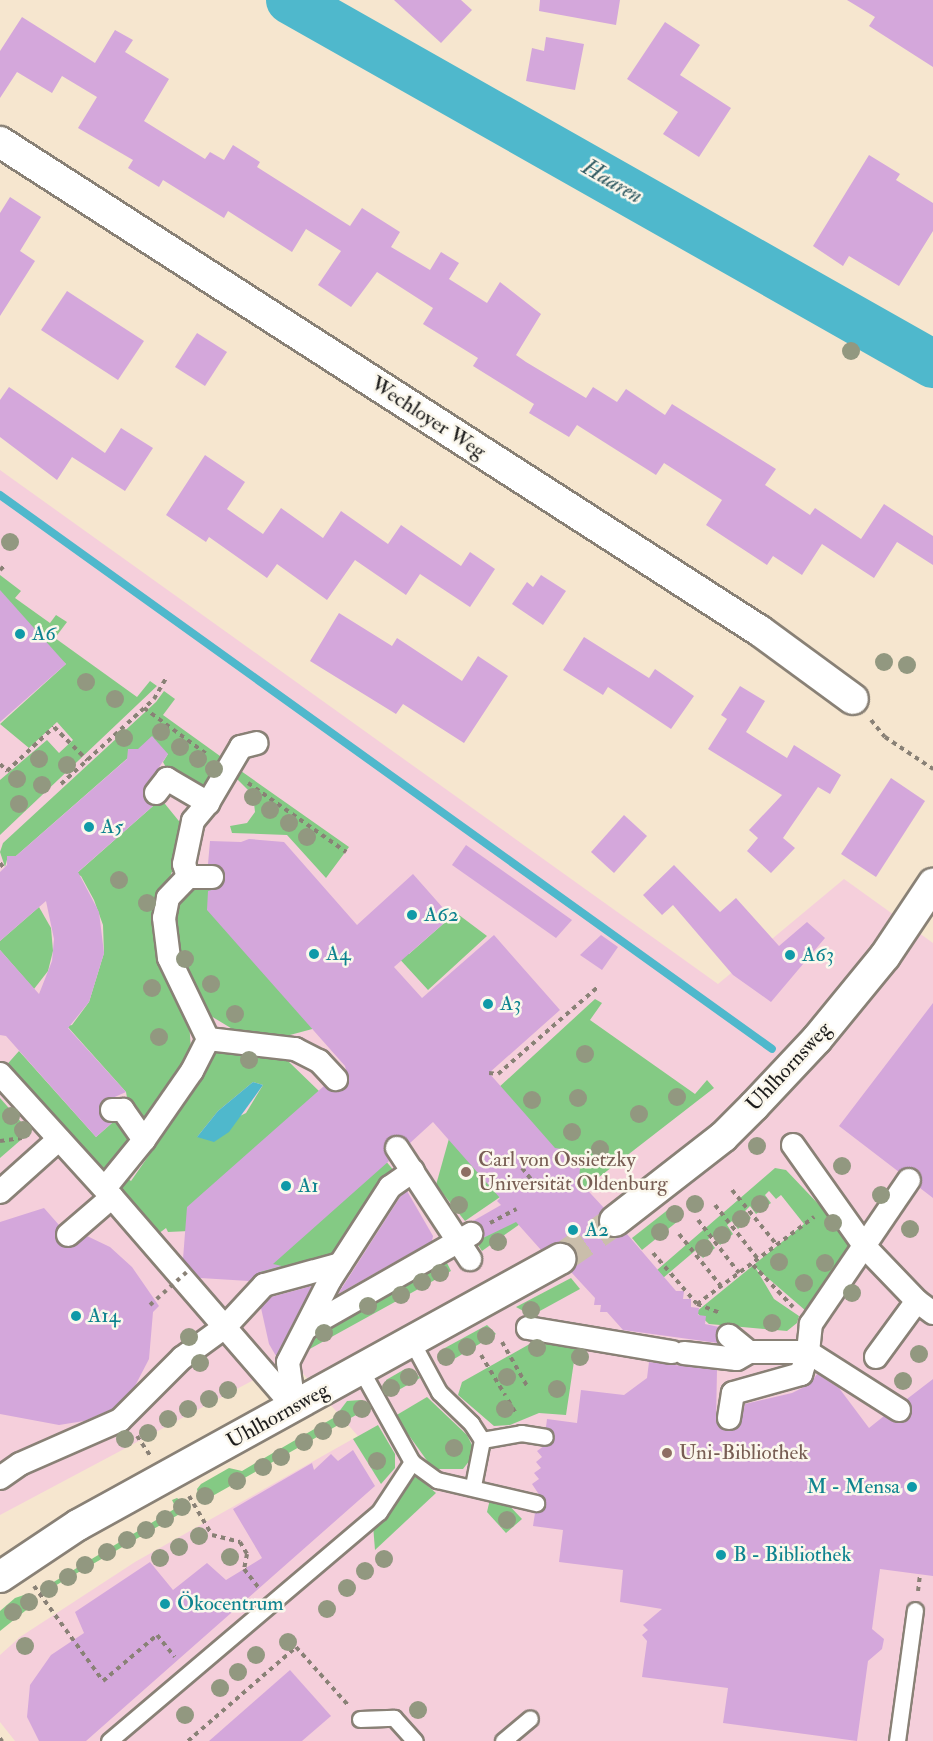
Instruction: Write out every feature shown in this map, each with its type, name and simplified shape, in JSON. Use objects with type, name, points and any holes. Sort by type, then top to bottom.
[{"type":"street","name":"Wechloyer Weg","points":[[0,142],[760,631],[853,699]]},
{"type":"street","points":[[188,878],[184,864],[193,820],[208,802],[241,747],[257,743]]},
{"type":"street","points":[[156,793],[167,779],[208,802]]},
{"type":"street","points":[[208,1039],[179,984],[165,938],[168,898],[188,878],[212,877]]},
{"type":"street","name":"Uhlhornsweg","points":[[615,1221],[723,1137],[785,1072],[885,956],[933,884]]},
{"type":"street","points":[[208,1039],[295,1048],[319,1061],[336,1079]]},
{"type":"street","points":[[68,1235],[109,1193],[192,1071],[208,1039]]},
{"type":"street","points":[[0,1074],[109,1193],[294,1407]]},
{"type":"street","points":[[111,1110],[123,1110],[144,1140]]},
{"type":"street","points":[[0,1192],[59,1139]]},
{"type":"street","points":[[528,1328],[678,1353],[737,1359],[749,1352],[808,1352],[891,1404],[876,1366],[925,1307],[866,1248],[825,1199],[793,1144]]},
{"type":"street","points":[[308,1327],[467,1245],[397,1149]]},
{"type":"street","points":[[294,1407],[288,1362],[339,1264],[390,1187],[413,1171]]},
{"type":"street","points":[[729,1418],[733,1393],[801,1374],[808,1352],[813,1322],[866,1248],[909,1180]]},
{"type":"street","name":"Uhlhornsweg","points":[[10,1570],[165,1477],[560,1259]]},
{"type":"street","points":[[0,1478],[20,1464],[120,1420],[182,1358],[226,1326],[264,1285],[339,1264]]},
{"type":"street","points":[[729,1336],[749,1352]]},
{"type":"lane","points":[[412,1342],[439,1392],[471,1423],[482,1440],[473,1486]]},
{"type":"lane","points":[[361,1370],[412,1462],[437,1480],[473,1486],[536,1503]]},
{"type":"lane","points":[[482,1440],[521,1433],[545,1437]]},
{"type":"lane","points":[[109,1741],[271,1606],[378,1512],[412,1462]]},
{"type":"lane","points":[[897,1741],[915,1610]]},
{"type":"lane","points":[[360,1719],[394,1718],[415,1741]]},
{"type":"lane","points":[[503,1741],[530,1718]]},
{"type":"path","points":[[0,570],[6,564]]},
{"type":"path","points":[[61,784],[154,699],[166,678]]},
{"type":"path","points":[[853,699],[885,737],[933,770]]},
{"type":"path","points":[[0,764],[7,771],[54,727],[87,760]]},
{"type":"path","points":[[0,863],[4,868]]},
{"type":"path","points":[[489,1073],[498,1074],[599,986]]},
{"type":"path","points":[[522,1168],[539,1189]]},
{"type":"path","points":[[732,1190],[777,1245]]},
{"type":"path","points":[[653,1253],[697,1304],[753,1265],[825,1199]]},
{"type":"path","points":[[715,1205],[758,1259]]},
{"type":"path","points":[[698,1220],[739,1274]]},
{"type":"path","points":[[679,1234],[721,1286]]},
{"type":"path","points":[[753,1265],[779,1296],[813,1322]]},
{"type":"path","points":[[150,1305],[189,1270]]},
{"type":"path","points":[[502,1342],[527,1386]]},
{"type":"path","points":[[481,1355],[505,1395]]},
{"type":"path","points":[[120,1420],[131,1429],[165,1477]]},
{"type":"path","points":[[200,1515],[212,1535],[240,1542],[247,1554],[244,1569],[271,1606]]},
{"type":"path","points":[[10,1570],[103,1682],[157,1635],[191,1674]]},
{"type":"path","points":[[188,1741],[296,1647],[360,1719]]},
{"type":"shaded area","name":"Carl von Ossietzky Universität Oldenburg","points":[[0,470],[718,984],[844,879],[933,943],[933,1741],[15,1741],[0,1722],[0,1655],[20,1637],[135,1562],[358,1436],[291,1360],[0,1515]]},
{"type":"green space","points":[[0,575],[21,591],[15,598],[50,623],[56,615],[67,622],[55,638],[137,697],[150,681],[157,686],[0,835],[0,780],[47,740],[59,753],[73,740],[57,722],[29,748],[0,724],[66,664],[0,605]]},
{"type":"green space","points":[[164,691],[175,699],[163,715],[220,756],[231,740],[238,745],[209,788],[196,788],[168,771],[163,762],[168,754],[138,749],[16,856],[8,856],[5,867],[0,852],[3,843],[156,702]]},
{"type":"green space","points":[[252,755],[241,771],[349,847],[326,878],[287,835],[232,833],[230,826],[247,823],[255,812],[253,795],[237,779],[239,757]]},
{"type":"green space","points":[[161,799],[187,831],[163,896],[189,1021],[191,1050],[189,1065],[146,1121],[129,1108],[126,1092],[67,1026],[72,1025],[89,1002],[104,953],[103,925],[94,900],[81,876],[76,874]]},
{"type":"green space","points":[[212,887],[211,909],[316,1028],[275,1039],[239,1033],[206,1013],[173,960],[176,897],[186,889]]},
{"type":"green space","points":[[39,907],[51,928],[53,951],[48,971],[34,989],[0,950],[0,941]]},
{"type":"green space","points":[[451,909],[487,936],[428,990],[385,943],[409,954],[451,917],[447,913]]},
{"type":"green space","points":[[595,999],[602,1003],[590,1020],[695,1094],[707,1080],[714,1088],[585,1188],[576,1177],[580,1168],[566,1152],[558,1149],[553,1152],[497,1089]]},
{"type":"green space","points":[[219,1047],[272,1053],[289,1062],[321,1093],[189,1231],[168,1232],[166,1228],[154,1237],[120,1199],[124,1175],[131,1181],[170,1125],[164,1119]],"holes":[[[253,1082],[263,1085],[246,1113],[197,1137],[218,1111]]]},
{"type":"green space","points":[[19,1051],[96,1137],[113,1122],[108,1116],[127,1125],[132,1143],[103,1174],[3,1069]]},
{"type":"green space","points":[[0,1098],[30,1132],[0,1158]]},
{"type":"green space","points":[[450,1135],[503,1195],[465,1221],[436,1185]]},
{"type":"green space","points":[[385,1160],[395,1172],[331,1264],[252,1278]]},
{"type":"green space","points":[[775,1168],[786,1170],[824,1210],[848,1245],[849,1256],[806,1311],[755,1267],[774,1299],[799,1316],[797,1323],[787,1331],[709,1324],[696,1312],[804,1224],[781,1195],[776,1199],[769,1191],[765,1195],[771,1203],[756,1214],[750,1206],[745,1211],[751,1218],[738,1229],[732,1221],[727,1225],[733,1234],[720,1245],[713,1236],[708,1239],[715,1248],[703,1258],[696,1250],[663,1278],[657,1270]]},
{"type":"green space","points":[[674,1205],[683,1217],[642,1250],[632,1238]]},
{"type":"green space","points":[[513,1217],[520,1224],[482,1251],[476,1242]]},
{"type":"green space","points":[[445,1259],[451,1271],[306,1351],[321,1327]]},
{"type":"green space","points":[[571,1278],[580,1289],[538,1312],[527,1313],[516,1307]]},
{"type":"green space","points":[[487,1325],[496,1334],[444,1365],[443,1349]]},
{"type":"green space","points":[[535,1341],[576,1348],[566,1415],[539,1413],[510,1425],[494,1426],[458,1395],[462,1382]]},
{"type":"green space","points":[[405,1369],[414,1371],[420,1378],[386,1397],[386,1380]]},
{"type":"green space","points":[[427,1397],[467,1435],[472,1445],[470,1460],[463,1469],[433,1469],[395,1416]]},
{"type":"green space","points":[[361,1400],[372,1406],[200,1503],[197,1489],[201,1484],[229,1468],[242,1471],[335,1417],[347,1401]]},
{"type":"green space","points":[[378,1425],[395,1454],[395,1468],[381,1484],[353,1439]]},
{"type":"green space","points":[[416,1476],[436,1493],[375,1550],[373,1525]]},
{"type":"green space","points":[[177,1498],[190,1508],[46,1591],[47,1586],[176,1508],[172,1500]]},
{"type":"green space","points":[[490,1499],[505,1501],[522,1519],[506,1533],[487,1512]]},
{"type":"green space","points":[[27,1594],[35,1603],[0,1631],[0,1611],[15,1598]]},
{"type":"water","points":[[253,1082],[263,1085],[229,1132],[214,1142],[197,1137],[218,1111]]},
{"type":"building","points":[[394,0],[461,0],[472,10],[441,43]]},
{"type":"building","points":[[540,0],[620,0],[616,25],[539,11]]},
{"type":"building","points":[[847,0],[933,0],[933,67],[869,26],[875,17]]},
{"type":"building","points":[[22,17],[95,63],[115,30],[133,40],[125,52],[169,79],[144,121],[205,159],[210,152],[224,160],[233,145],[260,162],[257,167],[350,226],[362,208],[400,232],[391,247],[430,270],[441,252],[459,263],[449,279],[487,303],[500,282],[541,314],[516,355],[526,362],[586,398],[593,387],[617,402],[626,389],[665,415],[672,404],[776,469],[765,485],[810,515],[815,508],[861,539],[884,504],[933,536],[933,565],[897,542],[874,578],[822,544],[802,575],[773,556],[767,565],[706,525],[722,500],[664,463],[656,475],[577,425],[569,437],[529,413],[534,404],[473,366],[478,358],[423,324],[433,308],[377,272],[351,307],[318,285],[341,251],[306,229],[292,252],[228,211],[224,218],[163,180],[159,187],[128,168],[133,160],[78,128],[97,97],[62,76],[52,93],[17,72],[0,98],[0,51]]},
{"type":"building","points":[[665,22],[700,45],[680,75],[731,108],[699,157],[663,134],[678,112],[627,79]]},
{"type":"building","points":[[546,37],[584,44],[575,90],[526,81],[532,48],[544,51]]},
{"type":"building","points":[[869,155],[900,174],[896,180],[933,203],[933,231],[899,286],[849,256],[843,266],[813,246]]},
{"type":"building","points":[[10,197],[41,217],[20,251],[35,261],[0,316],[0,213]]},
{"type":"building","points":[[67,291],[144,341],[118,380],[41,330]]},
{"type":"building","points":[[197,333],[227,352],[205,386],[175,367]]},
{"type":"building","points":[[9,387],[105,453],[121,428],[153,448],[125,491],[72,457],[57,480],[0,437],[0,400]]},
{"type":"building","points":[[205,455],[245,482],[227,509],[263,534],[281,508],[323,538],[341,511],[388,544],[401,525],[461,566],[470,552],[495,569],[470,607],[420,574],[406,595],[355,560],[327,600],[277,564],[267,578],[209,537],[206,542],[166,515]]},
{"type":"building","points":[[541,575],[566,591],[543,625],[512,604],[527,582],[533,587]]},
{"type":"building","name":"A6","points":[[0,590],[66,664],[0,722]]},
{"type":"building","points":[[339,613],[392,646],[397,638],[462,681],[478,656],[508,676],[464,743],[403,704],[396,714],[310,661]]},
{"type":"building","points":[[584,637],[649,678],[655,669],[694,696],[671,729],[608,687],[603,695],[563,670]]},
{"type":"building","points":[[740,686],[765,701],[746,732],[787,758],[794,745],[841,775],[830,794],[818,787],[783,838],[795,848],[771,873],[747,851],[758,838],[749,830],[782,795],[708,749],[727,719],[721,715]]},
{"type":"building","points":[[152,736],[168,754],[143,791],[144,799],[153,806],[78,872],[99,912],[104,953],[89,1002],[68,1028],[126,1092],[101,1103],[100,1116],[112,1123],[96,1137],[6,1036],[0,1035],[0,950],[39,994],[52,961],[54,939],[46,901],[0,941],[0,872],[7,865],[7,856],[16,856],[127,759],[128,749],[138,749]]},
{"type":"building","points":[[891,778],[925,801],[876,877],[841,854]]},
{"type":"building","points":[[624,815],[647,836],[614,873],[591,852]]},
{"type":"building","points":[[249,839],[284,842],[357,925],[413,874],[451,917],[394,967],[422,998],[494,935],[560,1010],[489,1073],[555,1148],[562,1149],[580,1168],[579,1181],[604,1208],[598,1223],[602,1232],[617,1238],[627,1234],[676,1291],[684,1291],[683,1299],[691,1299],[691,1307],[699,1308],[698,1315],[706,1316],[705,1324],[719,1327],[718,1343],[623,1330],[607,1312],[600,1312],[601,1305],[594,1305],[595,1298],[571,1272],[577,1259],[568,1244],[560,1242],[541,1250],[516,1222],[483,1238],[482,1227],[473,1221],[501,1205],[497,1201],[500,1198],[433,1122],[410,1143],[403,1136],[389,1137],[384,1148],[389,1161],[273,1264],[282,1266],[260,1272],[249,1281],[200,1278],[183,1259],[187,1207],[324,1086],[339,1092],[349,1082],[345,1066],[207,910],[208,891],[219,888],[225,878],[219,866],[208,864],[210,841],[241,842]]},
{"type":"building","points":[[466,845],[572,920],[556,938],[452,865]]},
{"type":"building","points":[[674,865],[720,912],[736,898],[779,946],[807,922],[825,938],[771,1002],[733,975],[673,905],[662,915],[643,895]]},
{"type":"building","points":[[601,935],[618,947],[602,970],[580,955]]},
{"type":"building","points":[[933,1003],[933,1198],[920,1188],[922,1180],[917,1169],[909,1167],[899,1172],[839,1126]]},
{"type":"building","points":[[407,1191],[433,1236],[432,1241],[338,1294],[400,1197]]},
{"type":"building","name":"A14","points":[[44,1208],[59,1225],[55,1237],[58,1244],[71,1248],[87,1236],[110,1247],[132,1267],[159,1306],[153,1312],[149,1359],[135,1386],[112,1409],[84,1421],[59,1425],[0,1414],[0,1222]]},
{"type":"building","points":[[312,1286],[276,1356],[269,1344],[261,1308],[271,1297]]},
{"type":"building","name":"B - Bibliothek","points":[[649,1362],[717,1370],[716,1422],[727,1431],[740,1426],[745,1404],[792,1393],[810,1384],[817,1374],[839,1388],[869,1428],[884,1416],[898,1423],[905,1422],[912,1411],[907,1399],[933,1379],[933,1576],[880,1569],[872,1629],[884,1639],[882,1649],[868,1661],[857,1741],[723,1723],[728,1688],[642,1677],[647,1641],[642,1635],[648,1630],[643,1625],[662,1609],[620,1602],[623,1570],[559,1562],[563,1530],[533,1526],[535,1513],[546,1505],[532,1484],[539,1479],[534,1473],[541,1468],[536,1462],[542,1457],[537,1451],[555,1438],[546,1427],[547,1419],[577,1423],[581,1390],[624,1395],[647,1378]]},
{"type":"building","name":"Ökocentrum","points":[[353,1450],[375,1486],[86,1741],[39,1741],[27,1717],[30,1685],[51,1655],[84,1633],[75,1612],[150,1562],[173,1590],[207,1563],[226,1580],[262,1558],[233,1509],[312,1463],[314,1470],[331,1454],[338,1461]]},
{"type":"building","points":[[290,1670],[331,1716],[302,1741],[209,1741]]},
{"type":"waterway","name":"Haaren","points":[[290,0],[933,364]]},
{"type":"waterway","points":[[0,495],[772,1049]]},
{"type":"tunnel","points":[[560,1259],[615,1221]]},
{"type":"place","name":"A6","points":[[20,634]]},
{"type":"place","name":"A5","points":[[89,827]]},
{"type":"place","name":"A62","points":[[412,915]]},
{"type":"place","name":"A4","points":[[314,954]]},
{"type":"place","name":"A63","points":[[790,955]]},
{"type":"place","name":"A3","points":[[488,1004]]},
{"type":"place","name":"Carl von Ossietzky Universität Oldenburg","points":[[466,1172]]},
{"type":"place","name":"A1","points":[[286,1186]]},
{"type":"place","name":"A2","points":[[573,1230]]},
{"type":"place","name":"A14","points":[[76,1316]]},
{"type":"place","name":"Uni-Bibliothek","points":[[667,1453]]},
{"type":"place","name":"M - Mensa","points":[[912,1487]]},
{"type":"place","name":"B - Bibliothek","points":[[721,1555]]},
{"type":"place","name":"Ökocentrum","points":[[165,1604]]}]
